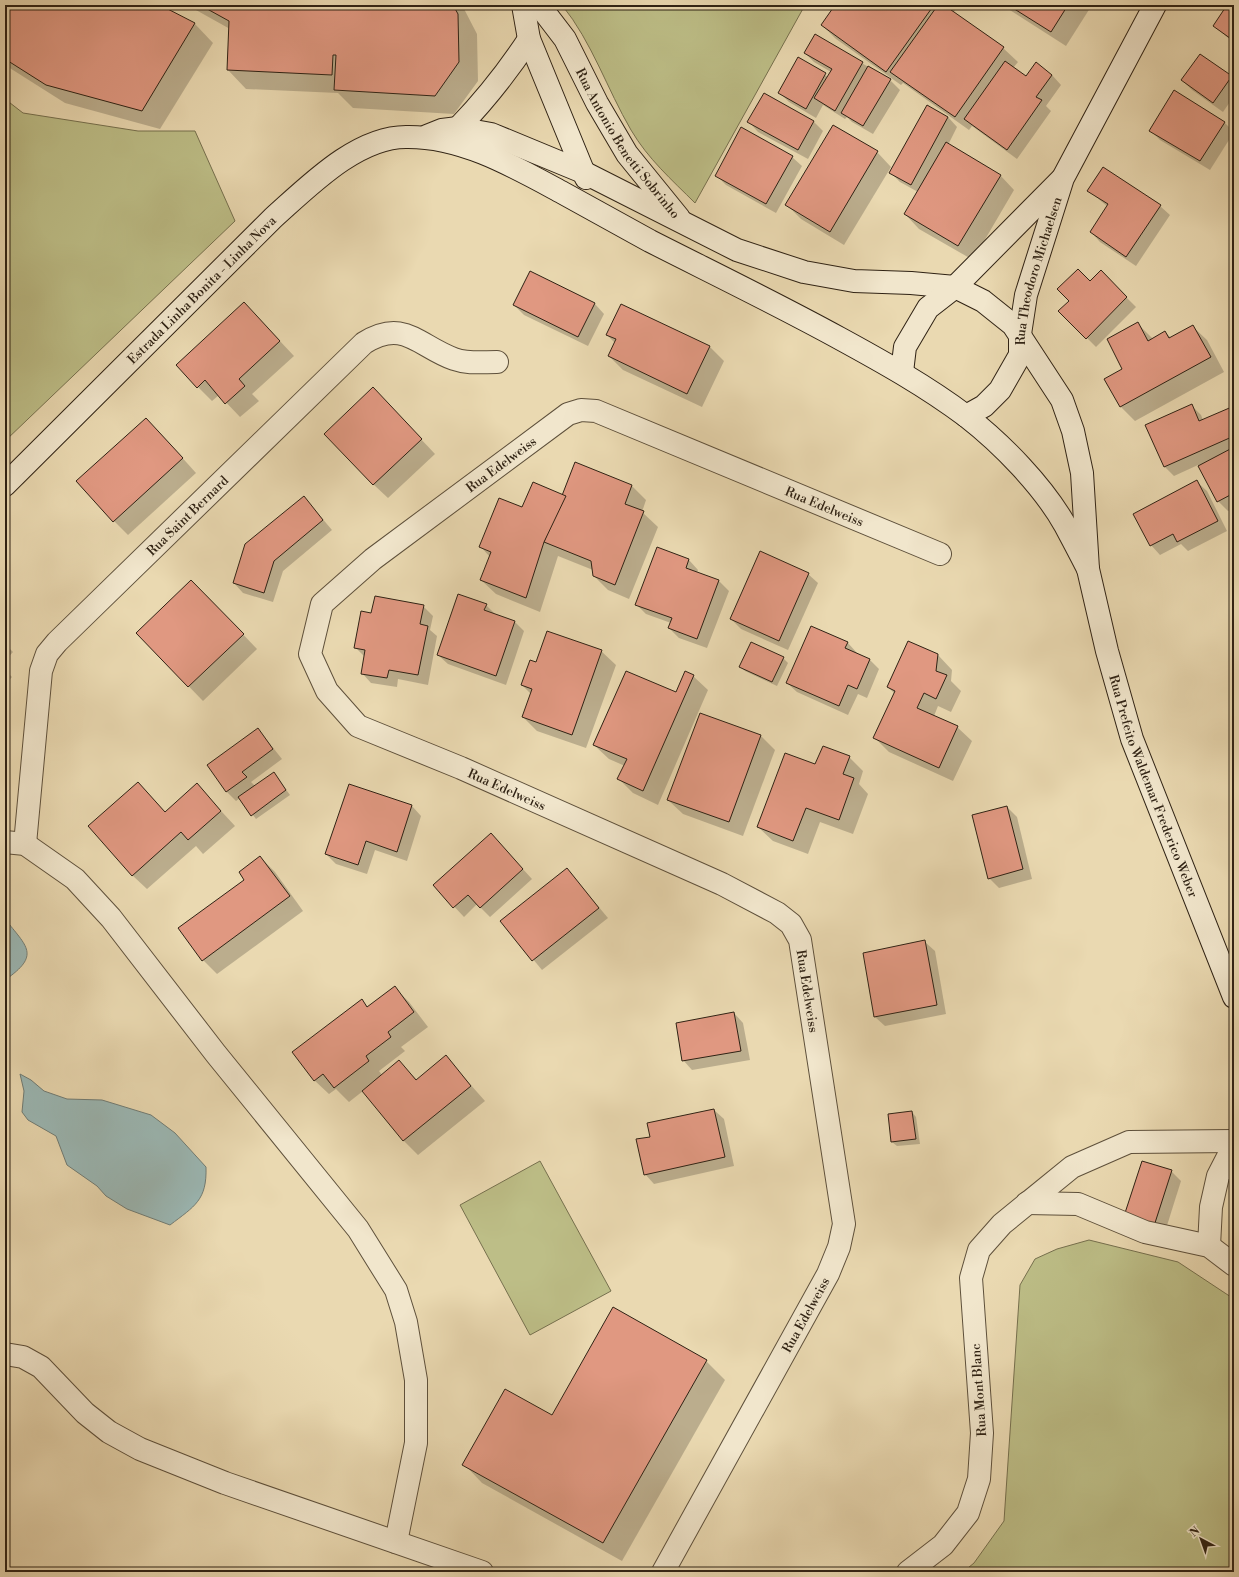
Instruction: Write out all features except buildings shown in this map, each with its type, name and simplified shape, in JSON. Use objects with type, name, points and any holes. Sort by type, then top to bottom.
[{"type":"street","points":[[523,5],[530,39],[583,172],[603,215],[749,289],[902,372],[966,416],[1011,455],[1033,481],[1064,523],[1088,569]]},
{"type":"street","name":"Rua Antonio Benetti Sobrinho","points":[[539,5],[565,39],[597,103],[628,154],[684,224]]},
{"type":"street","name":"Rua Theodoro Michaelsen","points":[[966,416],[984,406],[1000,390],[1020,355],[1020,334],[1026,295],[1063,178],[1156,5]]},
{"type":"street","points":[[458,128],[503,78],[530,39]]},
{"type":"street","name":"Estrada Linha Bonita - Linha Nova","points":[[423,137],[442,130],[458,128],[491,134],[583,172]]},
{"type":"street","name":"Estrada Linha Bonita - Linha Nova","points":[[5,485],[273,218],[317,180],[342,161],[371,145],[385,140],[404,137],[423,137],[456,144],[504,162],[603,215]]},
{"type":"street","name":"Rua Antonio Benetti Sobrinho","points":[[583,172],[684,224]]},
{"type":"street","name":"Rua Theodoro Michaelsen","points":[[902,372],[905,347],[928,308],[955,287],[1063,178]]},
{"type":"street","points":[[684,224],[737,250],[804,272],[854,281],[911,283],[955,287],[983,301],[1013,325],[1062,400],[1073,431],[1082,473],[1088,569]]},
{"type":"street","name":"Rua Saint Bernard","points":[[15,843],[42,664],[47,654],[57,642],[364,343],[375,336],[388,332],[400,333],[454,359],[470,363],[497,362]]},
{"type":"street","name":"Rua Edelweiss","points":[[663,1572],[828,1274],[839,1247],[844,1224],[800,940],[790,924],[777,914],[728,887],[461,768],[358,726],[326,691],[310,654],[322,604],[373,559],[568,414],[581,410],[596,411],[940,554]]},
{"type":"street","name":"Rua Prefeito Waldemar Frederico Weber","points":[[1088,569],[1132,739],[1234,997]]},
{"type":"street","points":[[15,843],[75,879],[111,918],[216,1054],[358,1229],[396,1290],[406,1322],[416,1380],[416,1443],[396,1542]]},
{"type":"street","name":"Rua Mont Blanc","points":[[908,1572],[943,1545],[968,1513],[979,1479],[982,1434],[972,1278],[979,1250],[1002,1224],[1072,1167],[1129,1142],[1234,1141]]},
{"type":"street","points":[[1209,1246],[1211,1207],[1218,1176],[1234,1145]]},
{"type":"street","points":[[1027,1203],[1078,1204],[1145,1232],[1209,1246],[1234,1265]]},
{"type":"street","points":[[5,1354],[23,1357],[41,1367],[85,1413],[109,1432],[140,1449],[225,1483],[482,1572]]},
{"type":"green space","points":[[562,5],[805,5],[695,203],[661,169],[638,141],[622,114],[591,50],[573,19]]},
{"type":"green space","points":[[5,99],[23,113],[138,131],[195,131],[235,221],[5,441]]},
{"type":"green space","points":[[540,1161],[611,1291],[530,1335],[460,1205]]},
{"type":"green space","points":[[1089,1240],[1178,1262],[1234,1299],[1234,1572],[963,1572],[974,1563],[1004,1521],[1020,1285],[1035,1259],[1057,1249]]},
{"type":"water","points":[[5,919],[24,944],[27,951],[27,957],[23,964],[5,980]]},
{"type":"water","points":[[20,1074],[31,1080],[44,1091],[67,1099],[102,1100],[151,1115],[175,1133],[206,1167],[204,1187],[202,1195],[198,1201],[186,1213],[170,1225],[127,1209],[106,1196],[97,1186],[67,1165],[56,1136],[28,1120],[22,1112],[24,1091]]}]
